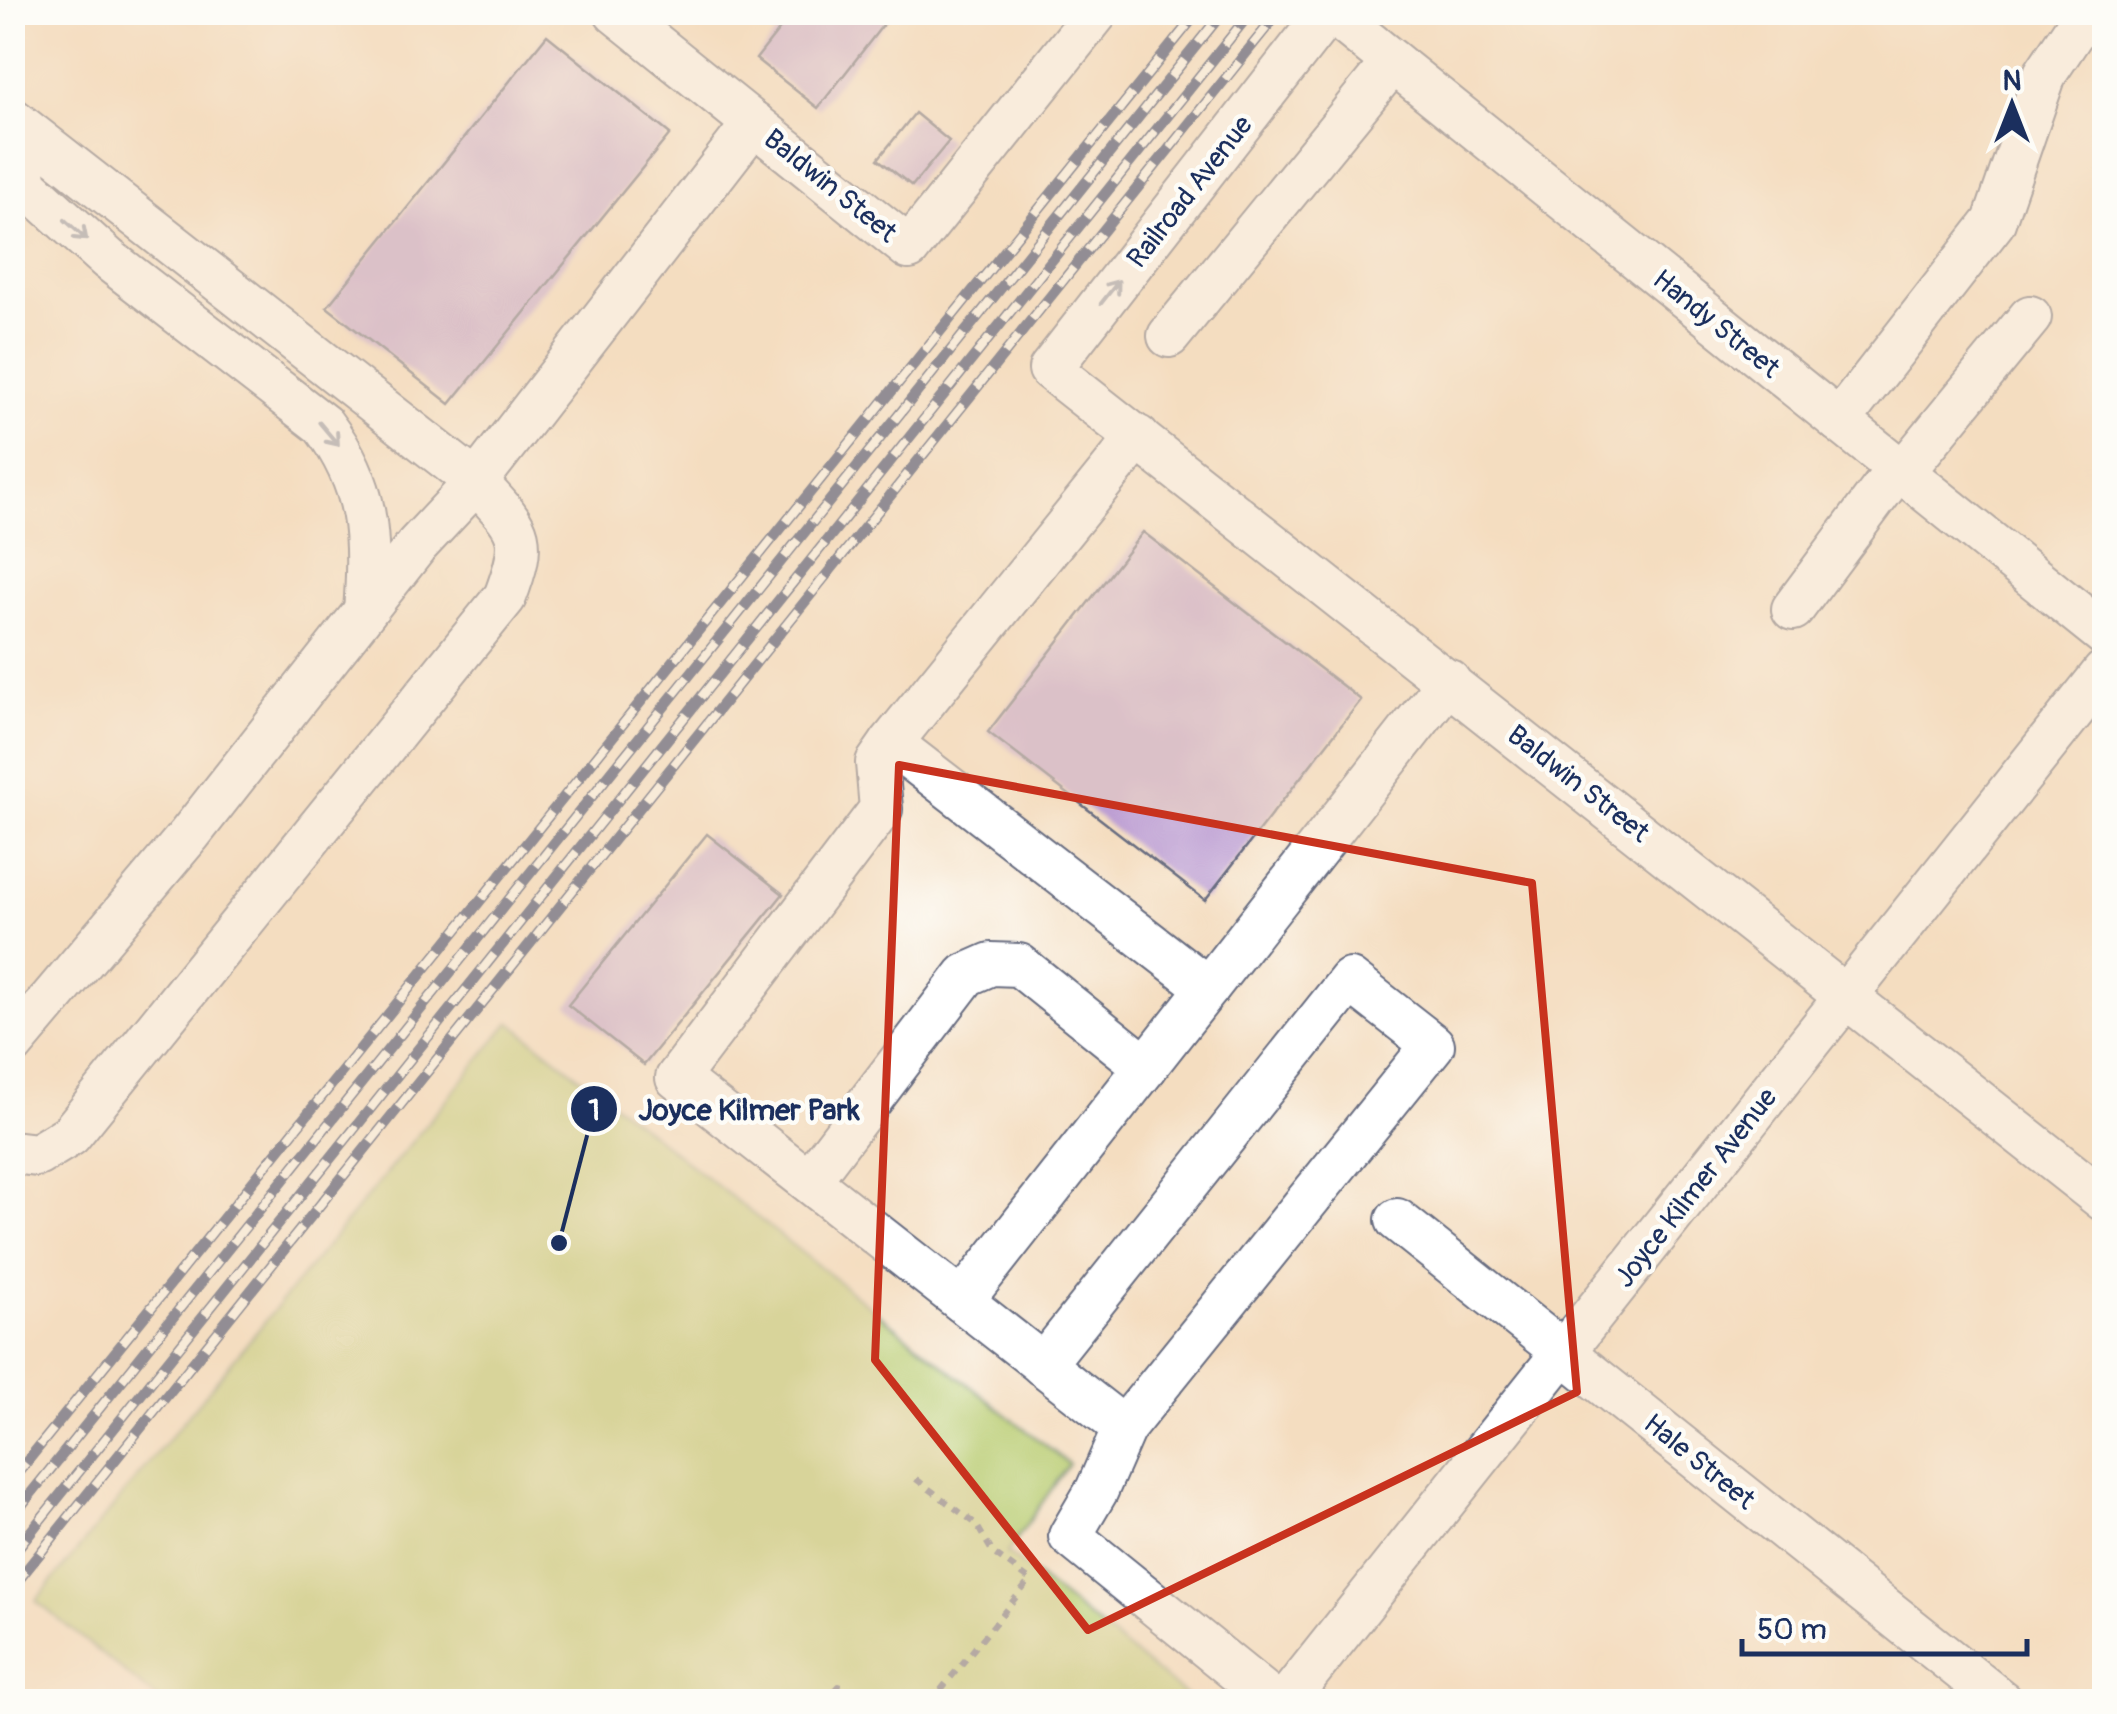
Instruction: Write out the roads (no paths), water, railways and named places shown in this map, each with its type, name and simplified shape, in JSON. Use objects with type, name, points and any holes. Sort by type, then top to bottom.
[{"type":"street","name":"Baldwin Steet","points":[[614,12],[908,248],[1097,12]]},
{"type":"street","name":"Handy Street","points":[[1329,12],[2104,634]]},
{"type":"street","name":"Railroad Avenue","points":[[1050,369],[1329,12]]},
{"type":"street","points":[[1839,421],[1994,222],[2044,74],[2078,31]]},
{"type":"street","points":[[1169,336],[1393,62]]},
{"type":"street","points":[[12,1152],[37,1154],[70,1135],[505,597],[520,558],[516,526],[476,482],[14,120]]},
{"type":"street","points":[[14,120],[26,186],[108,259],[324,425],[348,458],[368,524],[366,610]]},
{"type":"street","points":[[12,1045],[189,835],[366,610],[476,482],[754,123]]},
{"type":"street","points":[[1793,609],[1901,470],[2030,317]]},
{"type":"street","name":"Baldwin Street","points":[[1050,369],[1848,994],[2104,1200]]},
{"type":"street","points":[[1124,1428],[678,1078],[881,809],[877,764],[891,743],[1138,438]]},
{"type":"street","name":"Joyce Kilmer Avenue","points":[[1285,1702],[2104,672]]},
{"type":"street","points":[[962,1300],[1449,681]]},
{"type":"street","points":[[891,743],[1208,988]]},
{"type":"street","points":[[809,1181],[966,974],[990,964],[1018,965],[1146,1067]]},
{"type":"street","points":[[1043,1365],[1350,980],[1433,1045],[1124,1428],[1097,1490],[1070,1536],[1275,1702]]},
{"type":"street","name":"Hale Street","points":[[1397,1220],[2002,1702]]},
{"type":"railway","points":[[12,1480],[1198,12]]},
{"type":"railway","points":[[12,1517],[1223,12]]},
{"type":"railway","points":[[12,1555],[1251,12]]},
{"type":"railway","points":[[12,1588],[1279,12]]},
{"type":"place","name":"Joyce Kilmer Park","points":[[559,1243]]}]
